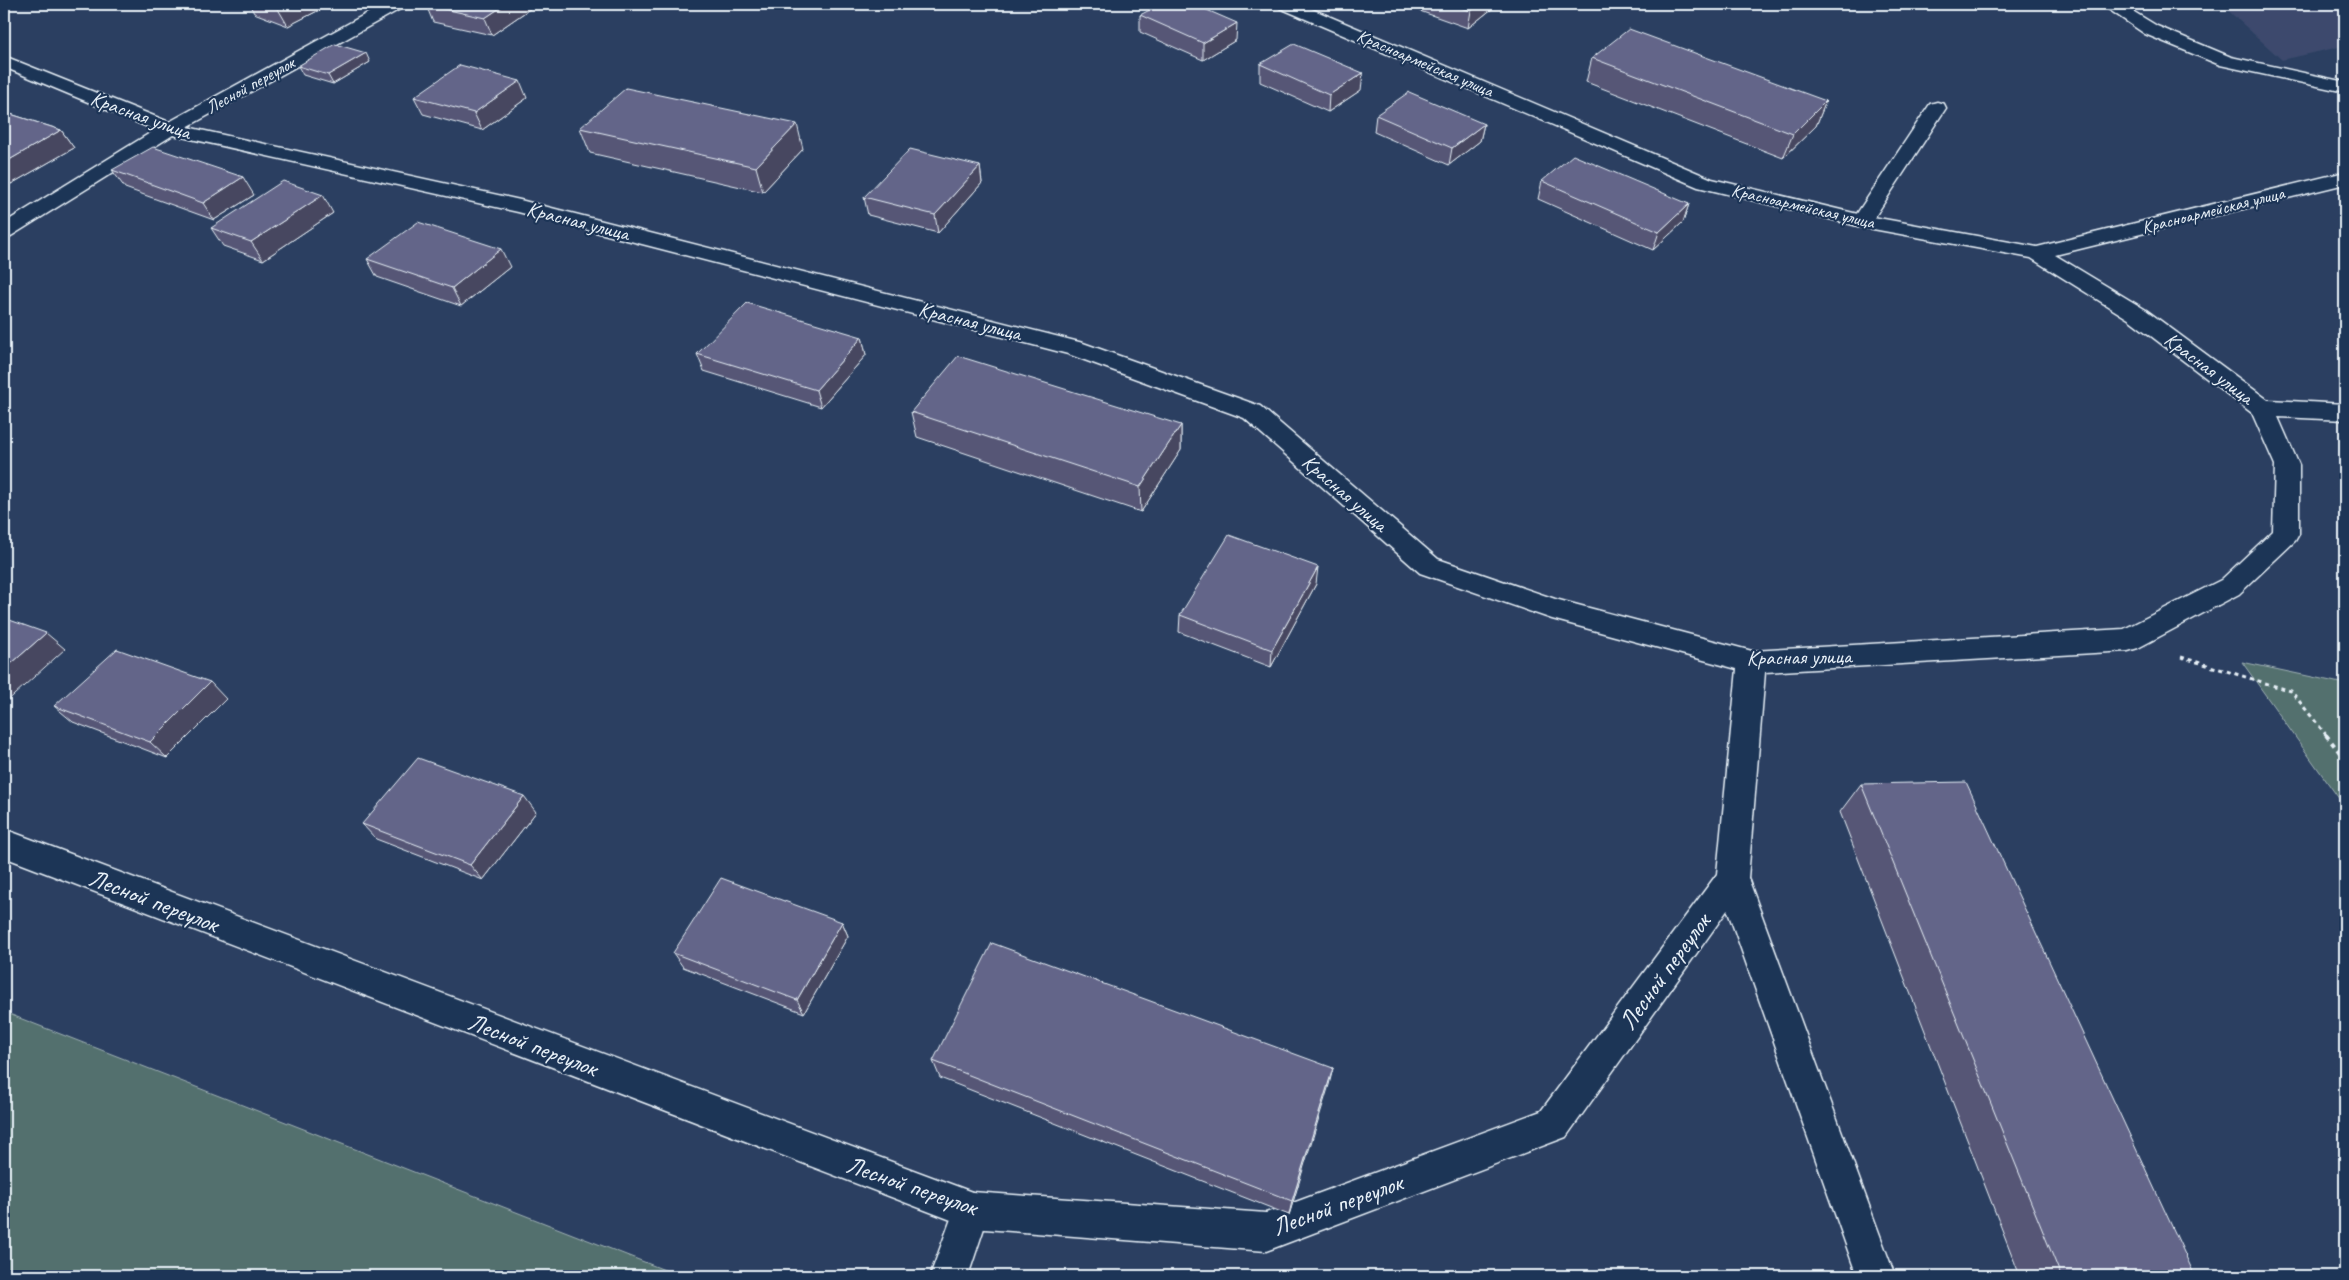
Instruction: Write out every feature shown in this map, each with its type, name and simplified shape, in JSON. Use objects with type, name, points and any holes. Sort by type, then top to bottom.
[{"type":"street","name":"Лесной переулок","points":[[4,232],[170,129],[396,4]]},
{"type":"street","name":"Красноармейская улица","points":[[1286,4],[1705,183],[1862,221],[2036,253],[2345,178]]},
{"type":"street","points":[[2110,4],[2151,30],[2226,61],[2345,88]]},
{"type":"street","name":"Красная улица","points":[[4,61],[170,129],[520,206],[1075,348],[1252,412],[1430,566],[1552,609],[1752,662],[2128,640],[2230,588],[2286,534],[2287,465],[2262,408],[2138,315],[2036,253]]},
{"type":"street","points":[[1862,221],[1937,108]]},
{"type":"street","points":[[2262,408],[2345,412]]},
{"type":"street","points":[[1752,662],[1732,878],[1876,1276]]},
{"type":"street","name":"Лесной переулок","points":[[4,844],[972,1210],[1266,1232],[1553,1124],[1732,878]]},
{"type":"street","points":[[949,1276],[972,1210]]},
{"type":"path","points":[[2128,640],[2290,691],[2345,759]]},
{"type":"shaded area","points":[[2221,4],[2345,4],[2345,50],[2339,47],[2282,60]]},
{"type":"green space","points":[[2242,662],[2345,684],[2345,807]]},
{"type":"green space","points":[[4,1012],[680,1276],[4,1276]]},
{"type":"building","points":[[265,4],[288,4],[278,9]]},
{"type":"building","points":[[427,4],[506,4],[485,18]]},
{"type":"building","points":[[1161,4],[1193,4],[1237,23],[1203,43],[1140,15]]},
{"type":"building","points":[[1450,4],[1480,4],[1471,11]]},
{"type":"building","points":[[1629,29],[1826,101],[1793,134],[1592,58]]},
{"type":"building","points":[[335,44],[366,53],[328,75],[298,66]]},
{"type":"building","points":[[1294,44],[1363,73],[1329,95],[1260,64]]},
{"type":"building","points":[[460,65],[520,81],[474,113],[414,97]]},
{"type":"building","points":[[626,88],[797,124],[756,167],[580,128]]},
{"type":"building","points":[[1409,92],[1484,124],[1452,148],[1376,115]]},
{"type":"building","points":[[4,112],[61,130],[4,163]]},
{"type":"building","points":[[153,147],[243,177],[203,203],[112,170]]},
{"type":"building","points":[[910,149],[980,166],[935,215],[864,197]]},
{"type":"building","points":[[1573,155],[1689,204],[1659,232],[1542,181]]},
{"type":"building","points":[[283,181],[323,195],[251,242],[211,228]]},
{"type":"building","points":[[418,222],[501,249],[452,288],[367,259]]},
{"type":"building","points":[[747,303],[862,337],[816,390],[697,354]]},
{"type":"building","points":[[958,356],[1181,425],[1140,487],[911,412]]},
{"type":"building","points":[[1229,535],[1318,567],[1272,650],[1180,615]]},
{"type":"building","points":[[4,618],[46,633],[4,670]]},
{"type":"building","points":[[117,649],[210,682],[150,742],[54,706]]},
{"type":"building","points":[[418,758],[524,796],[470,865],[362,824]]},
{"type":"building","points":[[1966,782],[2195,1276],[2061,1276],[1861,784]]},
{"type":"building","points":[[721,878],[842,922],[797,1000],[673,953]]},
{"type":"building","points":[[992,943],[1333,1068],[1292,1201],[933,1061]]}]
